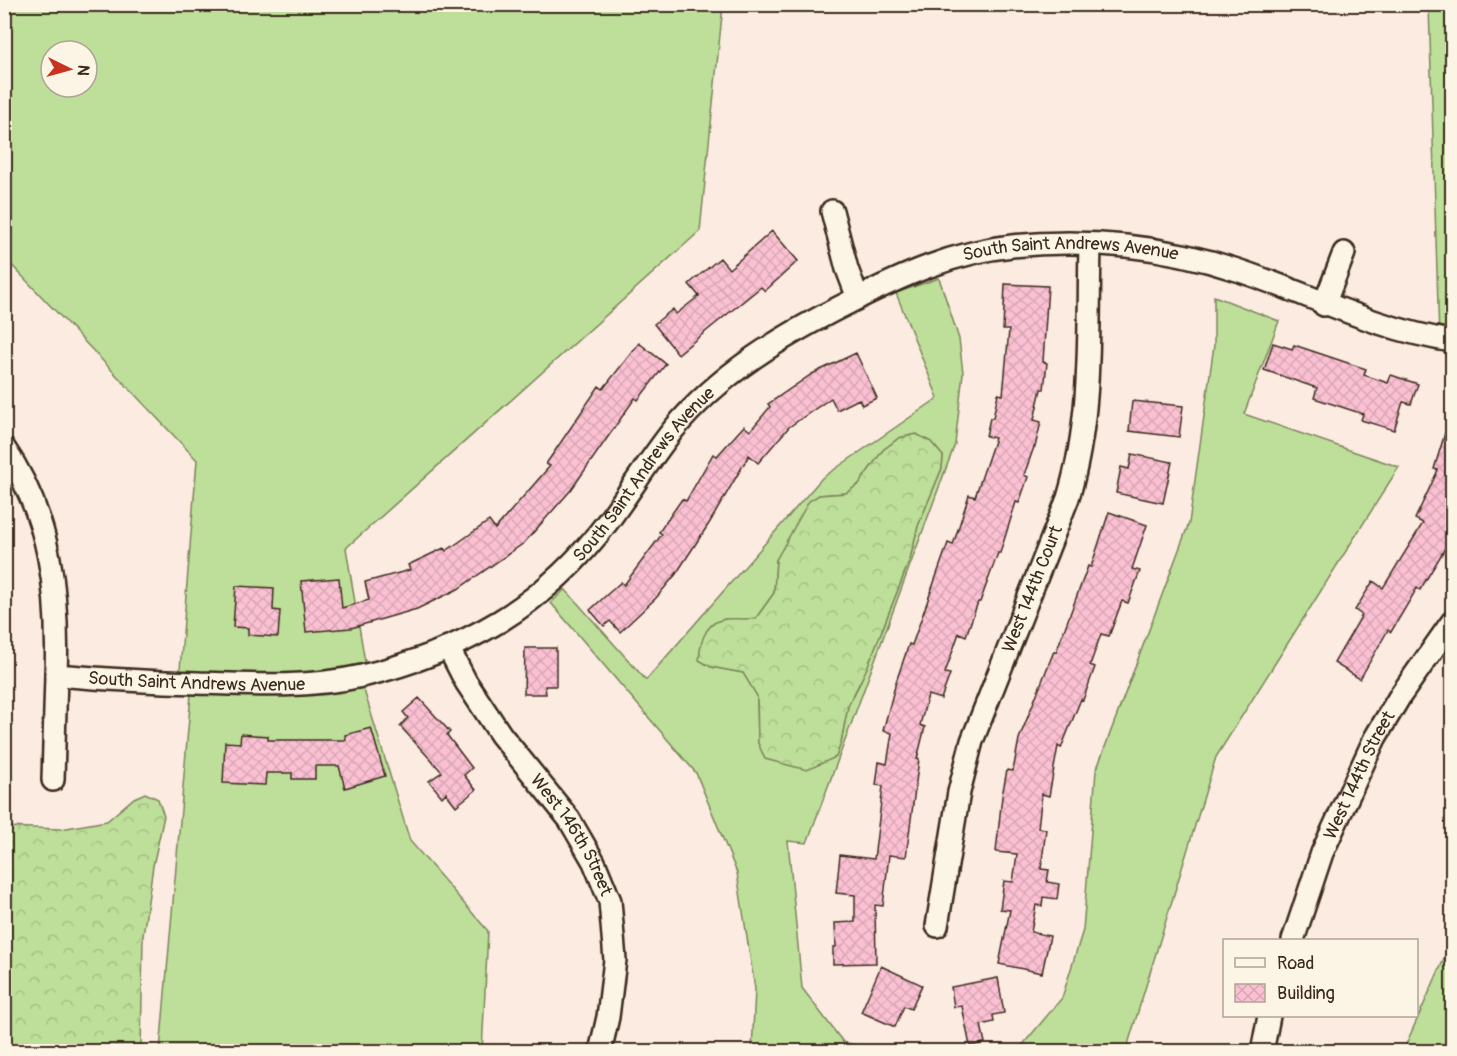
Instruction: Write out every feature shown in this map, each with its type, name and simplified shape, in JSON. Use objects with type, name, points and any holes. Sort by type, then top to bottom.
[{"type":"street","points":[[832,211],[847,269],[858,298]]},
{"type":"street","name":"South Saint Andrews Avenue","points":[[56,675],[178,683],[264,685],[304,683],[381,672],[448,647],[500,621],[557,577],[594,539],[672,432],[710,391],[734,371],[777,342],[858,298],[920,269],[980,251],[1010,246],[1090,244],[1135,247],[1203,259],[1240,271],[1324,305],[1390,327],[1452,341]]},
{"type":"street","name":"West 144th Court","points":[[937,926],[959,792],[972,741],[1068,498],[1076,472],[1085,401],[1090,244]]},
{"type":"street","points":[[1324,305],[1344,253]]},
{"type":"street","points":[[4,448],[25,484],[46,537],[56,598],[53,780]]},
{"type":"street","name":"West 144th Street","points":[[1293,939],[1322,853],[1376,738],[1400,696],[1452,622]]},
{"type":"street","name":"West 146th Street","points":[[448,647],[466,682],[501,735],[569,819],[594,862],[610,901],[615,960],[608,1017],[600,1052]]},
{"type":"street","points":[[1262,1052],[1269,1017]]},
{"type":"green space","points":[[4,5],[723,5],[700,231],[346,548],[367,674],[360,677],[410,841],[488,931],[482,1051],[160,1051],[192,683],[179,682],[197,460],[5,258]]},
{"type":"green space","points":[[1429,5],[1452,5],[1452,341],[1439,339]]},
{"type":"green space","points":[[939,278],[959,339],[963,373],[955,444],[807,843],[788,841],[802,988],[843,1042],[879,1051],[752,1051],[755,989],[737,873],[696,773],[551,603],[565,589],[646,680],[822,478],[938,398],[896,293]],"holes":[[[916,434],[931,442],[943,456],[942,468],[918,526],[910,559],[883,628],[848,706],[836,757],[758,743],[757,695],[744,673],[711,667],[724,619],[741,621],[756,618],[774,593],[776,560],[819,495],[846,493],[859,484],[883,450],[899,438]]]},
{"type":"green space","points":[[1214,296],[1279,321],[1244,414],[1399,467],[1216,757],[1126,1051],[1009,1051],[1020,1048],[1062,998],[1083,930],[1096,771],[1189,523],[1214,345]]},
{"type":"green space","points":[[916,434],[931,442],[943,456],[942,468],[918,526],[910,559],[899,587],[867,668],[848,706],[836,757],[807,770],[765,759],[758,743],[757,696],[743,673],[711,667],[699,660],[705,634],[708,628],[719,621],[756,618],[774,593],[776,560],[809,501],[819,495],[846,493],[859,484],[883,450],[899,438]]},
{"type":"green space","points":[[145,793],[158,799],[164,816],[153,866],[143,936],[141,1051],[5,1051],[5,827],[61,829],[107,821],[134,798]]},
{"type":"green space","points":[[1452,941],[1452,1051],[1403,1051]]},
{"type":"building","points":[[772,231],[798,261],[765,291],[761,287],[678,354],[654,324],[673,309],[676,314],[699,296],[689,284],[720,258],[729,269]]},
{"type":"building","points":[[1005,284],[1048,286],[1043,362],[1047,363],[1044,389],[1041,389],[1034,420],[1041,422],[1035,447],[1024,475],[1028,477],[1019,503],[1016,502],[1000,553],[998,553],[966,636],[959,633],[945,673],[950,674],[941,699],[928,695],[920,725],[925,727],[917,759],[919,759],[906,857],[889,855],[883,906],[875,905],[876,963],[833,964],[833,947],[836,947],[835,923],[855,922],[855,895],[836,893],[840,855],[874,859],[883,786],[876,785],[879,762],[887,764],[892,733],[883,731],[896,682],[909,644],[912,645],[948,543],[953,545],[969,495],[975,497],[995,438],[986,436],[998,394],[1003,395],[1009,330],[1003,330]]},
{"type":"building","points":[[639,343],[666,364],[638,400],[635,398],[571,490],[524,543],[458,589],[417,609],[351,628],[306,632],[301,581],[339,578],[342,608],[369,600],[365,582],[410,570],[408,565],[444,548],[446,551],[489,521],[495,529],[550,466],[546,464],[599,386],[603,389]]},
{"type":"building","points":[[1273,343],[1292,349],[1294,345],[1366,369],[1364,375],[1388,383],[1391,375],[1418,384],[1411,404],[1403,402],[1394,430],[1361,420],[1363,414],[1314,398],[1317,388],[1264,370]]},
{"type":"building","points":[[856,353],[877,398],[862,405],[859,399],[837,410],[831,398],[789,427],[758,463],[749,455],[710,522],[676,574],[656,598],[620,632],[610,621],[604,626],[590,610],[621,582],[624,585],[662,534],[659,532],[682,499],[686,501],[713,454],[717,456],[744,426],[750,431],[770,407],[768,404],[812,374]]},
{"type":"building","points":[[1132,401],[1183,406],[1179,437],[1129,431]]},
{"type":"building","points":[[1449,420],[1452,421],[1452,537],[1420,590],[1417,588],[1391,632],[1388,630],[1360,679],[1334,663],[1362,615],[1355,610],[1373,581],[1383,588],[1423,523],[1415,519],[1438,470],[1434,469]]},
{"type":"building","points":[[1132,454],[1172,462],[1163,503],[1116,493],[1121,467],[1129,469]]},
{"type":"building","points":[[1109,512],[1147,525],[1132,569],[1140,571],[1128,603],[1122,601],[1109,636],[1101,634],[1090,665],[1095,667],[1083,700],[1081,699],[1061,748],[1058,746],[1049,796],[1042,794],[1038,828],[1046,829],[1041,869],[1049,870],[1047,882],[1059,884],[1057,899],[1043,897],[1042,906],[1036,905],[1031,932],[1050,936],[1042,973],[999,964],[1010,910],[1000,909],[1004,881],[1013,882],[1017,854],[996,852],[1002,796],[1007,770],[1013,771],[1019,739],[1054,651],[1056,652],[1088,566],[1091,567]]},
{"type":"building","points":[[236,586],[274,588],[273,610],[280,611],[278,637],[248,635],[248,628],[233,627]]},
{"type":"building","points":[[525,648],[556,648],[556,686],[545,686],[546,694],[524,694]]},
{"type":"building","points":[[419,698],[450,732],[447,735],[472,768],[464,775],[476,790],[456,806],[446,793],[442,797],[429,781],[442,772],[400,726],[408,718],[403,712]]},
{"type":"building","points":[[371,728],[385,776],[345,788],[339,766],[315,766],[315,779],[292,779],[292,773],[266,773],[265,785],[223,783],[225,742],[240,743],[241,734],[268,736],[268,740],[346,740],[345,735]]},
{"type":"building","points":[[881,966],[922,985],[911,1009],[904,1006],[895,1027],[861,1012]]},
{"type":"building","points":[[998,978],[1004,1013],[993,1015],[994,1022],[981,1025],[985,1043],[970,1046],[962,1006],[954,1007],[951,987]]}]
